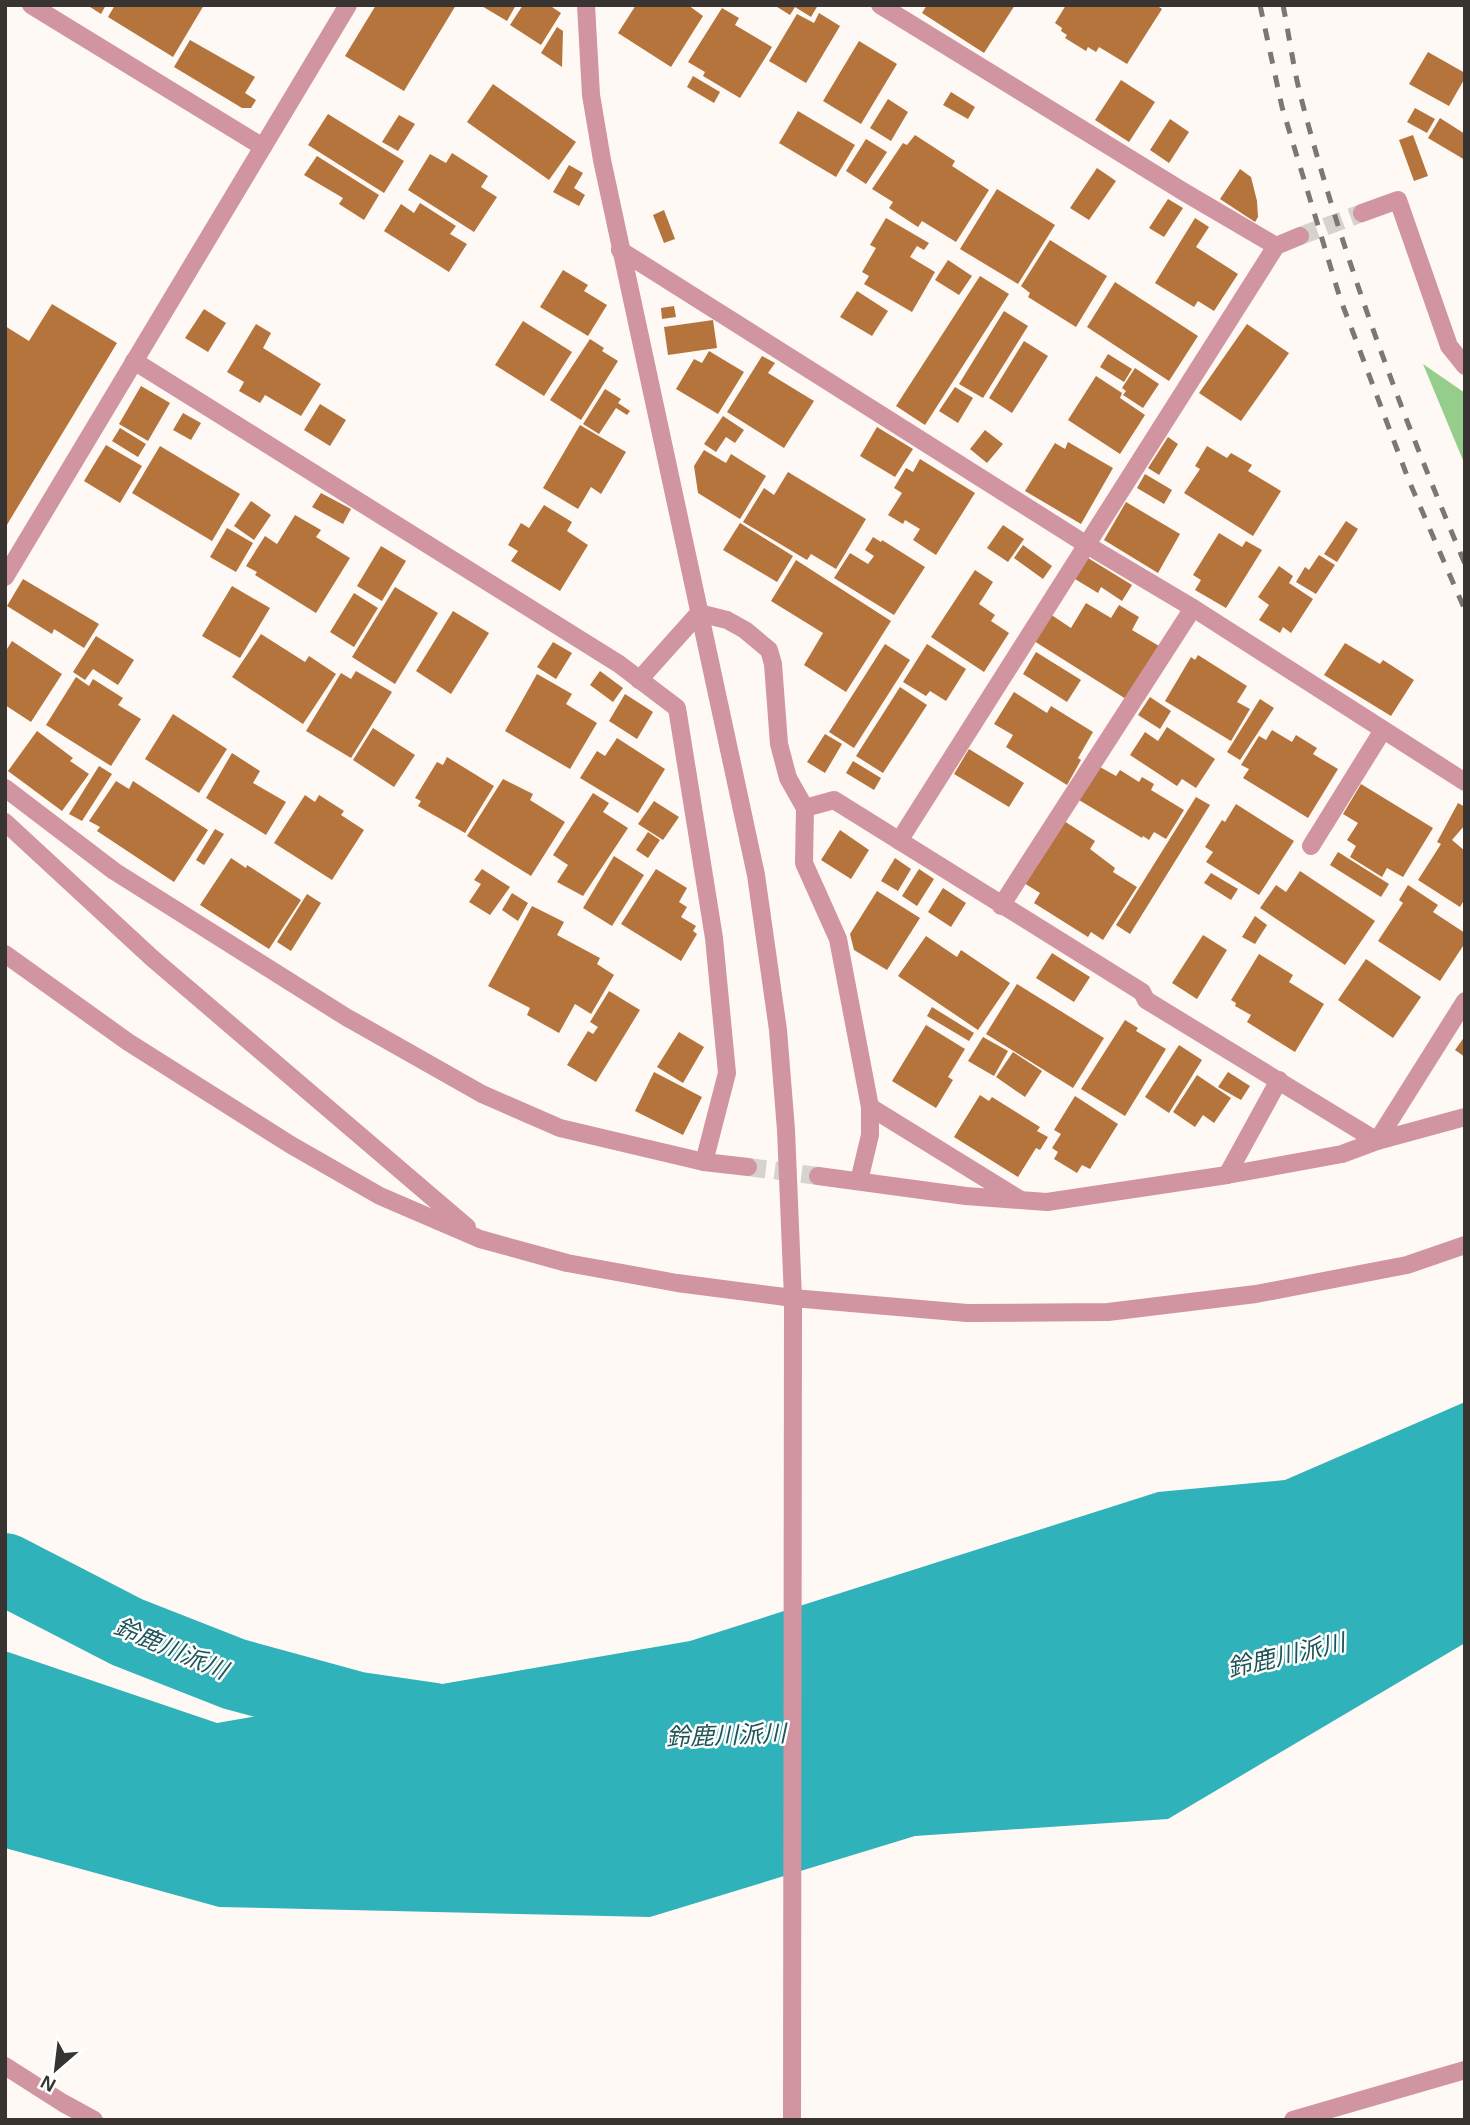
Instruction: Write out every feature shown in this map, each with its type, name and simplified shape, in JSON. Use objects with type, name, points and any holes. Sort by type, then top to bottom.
[{"type":"street","points":[[32,5],[264,147]]},
{"type":"street","points":[[5,577],[348,5]]},
{"type":"street","points":[[586,5],[591,95],[602,160],[756,876],[776,1017],[786,1129],[793,1298],[792,2120]]},
{"type":"street","points":[[880,5],[899,10],[1173,185],[1276,246]]},
{"type":"street","points":[[1362,213],[1398,200],[1449,346],[1465,366]]},
{"type":"street","points":[[900,841],[1276,246],[1300,236]]},
{"type":"street","points":[[620,250],[1087,545],[1193,608],[1465,782]]},
{"type":"street","points":[[134,361],[619,664],[677,708],[714,938],[727,1073],[704,1162]]},
{"type":"street","points":[[1001,906],[1193,608]]},
{"type":"street","points":[[639,680],[699,613]]},
{"type":"street","points":[[699,613],[727,620],[745,630],[769,650],[773,664],[779,744],[788,778],[805,808],[804,863],[838,939],[870,1107],[870,1135],[859,1181]]},
{"type":"street","points":[[1311,846],[1383,730]]},
{"type":"street","points":[[5,788],[114,871],[346,1017],[482,1094],[560,1128],[704,1162],[748,1167]]},
{"type":"street","points":[[805,808],[834,800],[1142,992],[1146,999],[1377,1141]]},
{"type":"street","points":[[5,822],[152,958],[480,1239]]},
{"type":"street","points":[[5,954],[128,1042],[291,1145],[380,1196],[480,1239],[567,1263],[677,1283],[793,1298],[967,1313],[1108,1312],[1256,1294],[1407,1265],[1465,1245]]},
{"type":"street","points":[[1377,1141],[1465,1001]]},
{"type":"street","points":[[1227,1175],[1279,1080]]},
{"type":"street","points":[[870,1107],[1022,1202]]},
{"type":"street","points":[[818,1176],[966,1196],[1047,1202],[1227,1175],[1342,1154],[1377,1141],[1465,1118]]},
{"type":"street","points":[[5,2066],[63,2104],[94,2120]]},
{"type":"street","points":[[1293,2120],[1465,2070]]},
{"type":"green space","points":[[1423,364],[1465,393],[1465,465]]},
{"type":"water","points":[[1465,1402],[1465,1643],[1168,1819],[915,1836],[650,1917],[219,1907],[5,1848],[5,1651],[217,1723],[690,1641],[1158,1492],[1285,1480]]},
{"type":"building","points":[[87,5],[106,5],[101,14]]},
{"type":"building","points":[[115,5],[204,5],[173,57],[108,17]]},
{"type":"building","points":[[376,5],[456,5],[404,91],[345,56]]},
{"type":"building","points":[[480,5],[516,5],[507,21]]},
{"type":"building","points":[[523,5],[549,5],[561,13],[541,45],[510,25]]},
{"type":"building","points":[[636,5],[688,5],[703,16],[671,67],[618,33]]},
{"type":"building","points":[[774,5],[818,5],[811,17],[795,7],[790,15]]},
{"type":"building","points":[[927,5],[1015,5],[984,53],[922,13]]},
{"type":"building","points":[[1066,5],[1156,5],[1162,9],[1127,64],[1099,47],[1096,52],[1088,47],[1086,51],[1065,38],[1067,35],[1055,23]]},
{"type":"building","points":[[722,8],[739,18],[735,25],[772,47],[740,98],[703,76],[705,72],[688,62]]},
{"type":"building","points":[[819,13],[840,26],[806,83],[769,61],[797,14],[814,23]]},
{"type":"building","points":[[557,27],[563,31],[562,67],[541,53]]},
{"type":"building","points":[[190,40],[255,77],[245,93],[256,100],[251,108],[242,108],[174,67]]},
{"type":"building","points":[[859,41],[897,64],[861,124],[823,101]]},
{"type":"building","points":[[1428,52],[1465,73],[1465,78],[1449,106],[1409,84]]},
{"type":"building","points":[[693,76],[720,92],[714,103],[687,87]]},
{"type":"building","points":[[1121,80],[1155,102],[1129,142],[1095,120]]},
{"type":"building","points":[[493,84],[576,142],[549,180],[467,122]]},
{"type":"building","points":[[951,92],[975,107],[968,119],[943,105]]},
{"type":"building","points":[[888,99],[908,112],[891,141],[870,128]]},
{"type":"building","points":[[1415,108],[1435,119],[1427,133],[1407,122]]},
{"type":"building","points":[[798,111],[855,145],[836,177],[779,143]]},
{"type":"building","points":[[328,114],[404,161],[384,193],[308,145]]},
{"type":"building","points":[[399,115],[415,124],[398,151],[382,142]]},
{"type":"building","points":[[1440,118],[1465,134],[1465,160],[1428,138]]},
{"type":"building","points":[[1170,119],[1189,132],[1169,163],[1150,150]]},
{"type":"building","points":[[915,135],[955,161],[952,166],[989,190],[956,242],[922,221],[918,227],[889,208],[893,202],[872,189],[903,143],[907,145]]},
{"type":"building","points":[[1413,135],[1428,176],[1414,181],[1399,140]]},
{"type":"building","points":[[866,139],[887,152],[866,184],[846,171]]},
{"type":"building","points":[[452,153],[488,176],[481,187],[497,197],[474,232],[408,190],[430,154],[446,163]]},
{"type":"building","points":[[317,156],[379,195],[364,220],[339,204],[343,198],[304,175]]},
{"type":"building","points":[[569,165],[583,173],[574,188],[585,195],[579,206],[553,192]]},
{"type":"building","points":[[1097,168],[1116,181],[1089,220],[1070,208]]},
{"type":"building","points":[[1240,169],[1251,177],[1257,201],[1258,217],[1255,222],[1220,199]]},
{"type":"building","points":[[997,189],[1055,225],[1018,284],[960,249]]},
{"type":"building","points":[[1168,199],[1183,208],[1164,237],[1149,228]]},
{"type":"building","points":[[420,203],[456,226],[450,234],[467,244],[449,272],[384,231],[401,204],[414,213]]},
{"type":"building","points":[[664,210],[675,239],[664,243],[653,215]]},
{"type":"building","points":[[886,218],[929,243],[924,250],[917,246],[910,257],[935,272],[912,312],[864,284],[869,276],[862,272],[876,248],[870,245]]},
{"type":"building","points":[[1195,218],[1209,227],[1196,247],[1238,274],[1214,311],[1198,301],[1194,307],[1155,283]]},
{"type":"building","points":[[1050,240],[1107,276],[1076,327],[1028,297],[1030,293],[1021,286]]},
{"type":"building","points":[[948,260],[972,276],[959,295],[935,280]]},
{"type":"building","points":[[563,270],[588,285],[584,291],[607,305],[588,336],[540,307]]},
{"type":"building","points":[[980,276],[1009,294],[925,425],[896,406]]},
{"type":"building","points":[[1115,282],[1198,336],[1169,381],[1087,327]]},
{"type":"building","points":[[857,291],[888,311],[872,336],[840,317]]},
{"type":"building","points":[[52,304],[117,343],[5,528],[5,326],[29,341]]},
{"type":"building","points":[[674,306],[676,317],[662,319],[661,308]]},
{"type":"building","points":[[204,309],[226,323],[208,352],[185,338]]},
{"type":"building","points":[[1004,311],[1028,326],[983,398],[959,384]]},
{"type":"building","points":[[713,320],[717,348],[668,355],[664,327]]},
{"type":"building","points":[[523,321],[572,352],[544,396],[495,365]]},
{"type":"building","points":[[256,324],[271,333],[263,348],[321,384],[301,416],[265,395],[260,403],[239,391],[244,382],[227,372]]},
{"type":"building","points":[[1247,324],[1289,353],[1241,421],[1199,393]]},
{"type":"building","points":[[590,339],[618,361],[581,420],[550,400]]},
{"type":"building","points":[[1024,341],[1048,356],[1012,413],[989,398]]},
{"type":"building","points":[[709,351],[744,372],[718,414],[676,389],[694,359],[702,363]]},
{"type":"building","points":[[1108,354],[1132,369],[1124,382],[1100,367]]},
{"type":"building","points":[[762,356],[775,363],[768,373],[814,401],[784,448],[727,412]]},
{"type":"building","points":[[1135,368],[1159,384],[1143,408],[1123,395],[1126,391],[1122,388]]},
{"type":"building","points":[[1096,376],[1122,393],[1120,398],[1145,415],[1120,454],[1068,420]]},
{"type":"building","points":[[141,386],[170,403],[148,441],[119,424]]},
{"type":"building","points":[[955,387],[973,398],[958,423],[939,411]]},
{"type":"building","points":[[605,389],[621,399],[618,403],[630,411],[627,415],[616,408],[599,434],[583,424]]},
{"type":"building","points":[[320,404],[346,420],[330,446],[304,430]]},
{"type":"building","points":[[183,413],[201,423],[191,440],[173,430]]},
{"type":"building","points":[[723,416],[744,430],[735,443],[726,437],[716,452],[704,444]]},
{"type":"building","points":[[580,425],[626,452],[601,494],[591,487],[578,509],[543,488]]},
{"type":"building","points":[[877,427],[913,449],[895,477],[860,456]]},
{"type":"building","points":[[120,428],[146,444],[138,457],[112,441]]},
{"type":"building","points":[[985,430],[1003,444],[987,463],[970,449]]},
{"type":"building","points":[[1168,437],[1178,444],[1159,475],[1148,468]]},
{"type":"building","points":[[1068,442],[1113,468],[1081,524],[1025,491],[1055,443],[1065,449]]},
{"type":"building","points":[[106,445],[142,466],[120,503],[84,481]]},
{"type":"building","points":[[160,446],[240,494],[212,541],[132,493]]},
{"type":"building","points":[[1207,446],[1227,458],[1231,453],[1252,465],[1248,471],[1281,491],[1253,536],[1184,493],[1200,469],[1195,466]]},
{"type":"building","points":[[704,450],[726,463],[731,454],[766,476],[740,519],[698,493],[694,466]]},
{"type":"building","points":[[920,459],[975,493],[936,555],[913,540],[920,529],[905,520],[903,524],[888,515],[902,493],[894,488],[906,468],[913,472]]},
{"type":"building","points":[[788,472],[866,519],[836,569],[811,554],[807,560],[743,522],[764,488],[774,495]]},
{"type":"building","points":[[1145,474],[1172,490],[1164,504],[1137,488]]},
{"type":"building","points":[[321,493],[351,509],[343,524],[312,507]]},
{"type":"building","points":[[251,501],[271,515],[254,540],[234,526]]},
{"type":"building","points":[[1126,502],[1180,534],[1158,573],[1104,540]]},
{"type":"building","points":[[544,505],[572,522],[567,531],[588,545],[560,591],[511,561],[518,551],[508,545],[521,523],[529,528]]},
{"type":"building","points":[[295,515],[321,530],[316,537],[350,558],[316,613],[255,575],[257,572],[246,566],[265,536],[277,544]]},
{"type":"building","points":[[1346,521],[1358,529],[1337,562],[1324,554]]},
{"type":"building","points":[[740,523],[793,556],[777,582],[723,550]]},
{"type":"building","points":[[1003,525],[1024,539],[1008,562],[987,548]]},
{"type":"building","points":[[227,528],[253,543],[236,572],[210,557]]},
{"type":"building","points":[[1219,533],[1242,547],[1246,541],[1262,550],[1226,608],[1195,590],[1201,580],[1193,575]]},
{"type":"building","points":[[873,537],[925,567],[894,615],[834,578],[850,553],[868,564],[874,556],[865,550]]},
{"type":"building","points":[[1023,545],[1052,566],[1043,579],[1014,558]]},
{"type":"building","points":[[381,546],[406,561],[382,601],[357,586]]},
{"type":"building","points":[[1319,555],[1335,565],[1316,594],[1296,582],[1305,567],[1309,570]]},
{"type":"building","points":[[1088,558],[1132,585],[1122,601],[1101,587],[1098,593],[1075,579]]},
{"type":"building","points":[[796,560],[891,621],[846,692],[804,665],[823,633],[771,601]]},
{"type":"building","points":[[1279,566],[1293,576],[1289,583],[1313,599],[1291,633],[1283,627],[1280,633],[1259,620],[1269,605],[1258,597]]},
{"type":"building","points":[[975,570],[993,582],[979,604],[995,615],[991,621],[1009,633],[984,672],[931,637]]},
{"type":"building","points":[[23,579],[99,624],[84,648],[54,629],[52,634],[7,606]]},
{"type":"building","points":[[232,586],[270,608],[240,658],[202,636]]},
{"type":"building","points":[[395,587],[438,613],[395,684],[352,657]]},
{"type":"building","points":[[354,593],[378,608],[354,647],[330,632]]},
{"type":"building","points":[[1086,603],[1111,618],[1119,605],[1139,617],[1132,630],[1159,646],[1126,699],[1034,641],[1050,614],[1071,628]]},
{"type":"building","points":[[453,611],[489,633],[451,694],[416,671]]},
{"type":"building","points":[[261,634],[305,662],[309,656],[336,674],[303,724],[232,677]]},
{"type":"building","points":[[96,636],[134,660],[118,685],[93,669],[85,680],[73,672]]},
{"type":"building","points":[[12,641],[62,674],[31,722],[5,705],[5,652]]},
{"type":"building","points":[[553,642],[572,653],[556,679],[537,667]]},
{"type":"building","points":[[1345,643],[1380,664],[1383,660],[1414,680],[1391,716],[1324,675]]},
{"type":"building","points":[[885,644],[910,660],[854,748],[829,732]]},
{"type":"building","points":[[927,644],[966,669],[946,701],[930,691],[926,696],[903,682]]},
{"type":"building","points":[[1036,652],[1081,680],[1067,702],[1023,674]]},
{"type":"building","points":[[1198,655],[1247,686],[1237,702],[1250,709],[1231,741],[1165,701],[1191,657],[1195,660]]},
{"type":"building","points":[[356,671],[392,692],[351,758],[306,731],[341,673],[351,679]]},
{"type":"building","points":[[600,671],[623,688],[613,702],[590,685]]},
{"type":"building","points":[[537,674],[572,694],[566,704],[597,723],[570,769],[505,731]]},
{"type":"building","points":[[76,677],[89,686],[93,679],[123,698],[118,705],[141,719],[111,766],[46,725]]},
{"type":"building","points":[[900,687],[927,705],[883,773],[856,756]]},
{"type":"building","points":[[1014,692],[1047,713],[1051,706],[1093,732],[1067,785],[1006,747],[1013,735],[994,724]]},
{"type":"building","points":[[625,694],[653,712],[637,739],[609,721]]},
{"type":"building","points":[[1150,697],[1171,711],[1160,729],[1138,715]]},
{"type":"building","points":[[1260,699],[1274,708],[1240,760],[1227,752]]},
{"type":"building","points":[[173,714],[227,749],[199,793],[145,759]]},
{"type":"building","points":[[1167,727],[1215,759],[1196,788],[1182,779],[1177,786],[1130,755],[1145,732],[1158,741]]},
{"type":"building","points":[[373,728],[415,755],[394,787],[353,760]]},
{"type":"building","points":[[1272,730],[1292,742],[1296,735],[1317,748],[1313,754],[1338,769],[1308,818],[1243,778],[1249,769],[1241,765],[1259,736],[1266,740]]},
{"type":"building","points":[[37,731],[73,758],[70,761],[89,774],[62,811],[8,771]]},
{"type":"building","points":[[825,734],[842,744],[825,773],[807,762]]},
{"type":"building","points":[[617,738],[665,769],[638,813],[580,778],[597,751],[605,756]]},
{"type":"building","points":[[969,749],[1024,783],[1009,807],[954,774]]},
{"type":"building","points":[[232,753],[260,771],[253,783],[286,802],[266,835],[206,798]]},
{"type":"building","points":[[447,757],[494,786],[465,833],[418,806],[421,801],[415,798],[437,762],[443,765]]},
{"type":"building","points":[[853,761],[881,778],[874,790],[846,773]]},
{"type":"building","points":[[99,766],[112,774],[82,821],[69,814]]},
{"type":"building","points":[[1100,767],[1116,776],[1120,770],[1139,782],[1142,777],[1154,784],[1151,790],[1184,810],[1166,839],[1154,832],[1149,840],[1143,836],[1142,838],[1079,800]]},
{"type":"building","points":[[503,779],[533,794],[530,800],[565,822],[531,876],[467,836]]},
{"type":"building","points":[[116,781],[129,789],[133,781],[208,830],[174,882],[97,831],[100,827],[89,821]]},
{"type":"building","points":[[1361,784],[1433,828],[1403,877],[1387,868],[1382,877],[1350,857],[1356,846],[1347,840],[1358,823],[1343,814]]},
{"type":"building","points":[[593,793],[609,803],[603,812],[628,828],[583,896],[557,882],[568,865],[553,855]]},
{"type":"building","points":[[305,795],[315,802],[319,795],[344,811],[341,815],[364,830],[332,880],[274,843]]},
{"type":"building","points":[[1196,797],[1210,805],[1130,934],[1116,925]]},
{"type":"building","points":[[654,801],[679,817],[663,840],[638,824]]},
{"type":"building","points":[[1458,803],[1465,807],[1465,825],[1452,840],[1465,851],[1465,903],[1460,907],[1418,880],[1441,844],[1437,842]]},
{"type":"building","points":[[1236,804],[1294,841],[1259,895],[1206,862],[1213,852],[1205,847]]},
{"type":"building","points":[[1064,821],[1095,841],[1090,849],[1115,868],[1113,872],[1137,887],[1103,940],[1091,932],[1088,937],[1034,903],[1040,893],[1024,883]]},
{"type":"building","points":[[215,829],[224,834],[204,865],[196,860]]},
{"type":"building","points":[[840,830],[869,850],[851,879],[821,860]]},
{"type":"building","points":[[648,832],[660,840],[648,858],[636,850]]},
{"type":"building","points":[[1338,852],[1389,884],[1381,897],[1330,865]]},
{"type":"building","points":[[614,856],[644,875],[612,926],[583,908]]},
{"type":"building","points":[[231,858],[246,868],[247,865],[301,900],[269,949],[200,905]]},
{"type":"building","points":[[895,858],[911,869],[898,891],[881,881]]},
{"type":"building","points":[[482,869],[510,887],[490,915],[469,902],[481,884],[474,880]]},
{"type":"building","points":[[656,869],[687,888],[679,902],[687,907],[681,917],[696,926],[693,931],[697,934],[681,961],[621,924]]},
{"type":"building","points":[[919,869],[934,879],[917,906],[902,896]]},
{"type":"building","points":[[1300,871],[1375,921],[1345,965],[1260,908],[1276,885],[1286,892]]},
{"type":"building","points":[[1211,873],[1238,889],[1231,900],[1204,883]]},
{"type":"building","points":[[1408,885],[1438,905],[1433,912],[1465,933],[1465,943],[1440,981],[1378,941],[1403,903],[1399,900]]},
{"type":"building","points":[[943,888],[966,903],[951,927],[928,912]]},
{"type":"building","points":[[877,891],[920,918],[887,970],[854,950],[850,934]]},
{"type":"building","points":[[512,893],[528,903],[518,921],[502,910]]},
{"type":"building","points":[[307,894],[321,903],[291,951],[277,942]]},
{"type":"building","points":[[532,906],[564,922],[557,935],[600,958],[597,964],[614,975],[591,1014],[575,1004],[559,1033],[527,1015],[530,1008],[488,986]]},
{"type":"building","points":[[1255,916],[1267,925],[1255,944],[1242,937]]},
{"type":"building","points":[[1203,935],[1227,950],[1197,999],[1172,983]]},
{"type":"building","points":[[926,936],[957,957],[961,950],[1010,983],[978,1030],[898,976]]},
{"type":"building","points":[[1052,953],[1090,977],[1074,1002],[1036,978]]},
{"type":"building","points":[[1259,954],[1293,975],[1289,982],[1324,1004],[1295,1052],[1247,1022],[1251,1015],[1235,1006],[1236,1003],[1231,1000]]},
{"type":"building","points":[[1366,959],[1421,997],[1393,1038],[1338,1000]]},
{"type":"building","points":[[1017,984],[1104,1038],[1073,1088],[986,1034]]},
{"type":"building","points":[[609,991],[640,1010],[596,1082],[567,1065],[588,1031],[593,1034],[598,1027],[590,1022]]},
{"type":"building","points":[[932,1007],[974,1033],[969,1041],[927,1016]]},
{"type":"building","points":[[1125,1020],[1138,1028],[1136,1031],[1166,1049],[1125,1116],[1081,1089]]},
{"type":"building","points":[[926,1025],[965,1049],[948,1077],[953,1080],[936,1108],[892,1081]]},
{"type":"building","points":[[679,1032],[704,1047],[683,1083],[657,1067]]},
{"type":"building","points":[[1465,1036],[1465,1057],[1455,1050]]},
{"type":"building","points":[[983,1037],[1008,1051],[994,1076],[968,1061]]},
{"type":"building","points":[[1179,1045],[1202,1060],[1169,1113],[1145,1097]]},
{"type":"building","points":[[1013,1052],[1042,1071],[1025,1097],[996,1077]]},
{"type":"building","points":[[654,1072],[702,1097],[683,1135],[635,1111]]},
{"type":"building","points":[[1228,1072],[1250,1086],[1241,1100],[1218,1087]]},
{"type":"building","points":[[1197,1075],[1231,1098],[1214,1123],[1203,1115],[1195,1127],[1173,1112]]},
{"type":"building","points":[[980,1095],[989,1101],[992,1097],[1040,1127],[1037,1131],[1048,1137],[1040,1150],[1036,1148],[1018,1177],[954,1137]]},
{"type":"building","points":[[1075,1096],[1118,1124],[1090,1169],[1082,1165],[1077,1173],[1054,1159],[1058,1152],[1052,1148],[1061,1134],[1054,1130]]},
{"type":"waterway","name":"鈴鹿川派川","points":[[5,1569],[127,1632],[234,1674],[358,1708],[434,1719]]},
{"type":"tunnel","points":[[1300,236],[1362,213]]},
{"type":"tunnel","points":[[748,1167],[818,1176]]},
{"type":"railway","points":[[1260,5],[1282,107],[1340,298],[1409,481],[1465,610]]},
{"type":"railway","points":[[1283,5],[1300,94],[1334,214],[1395,390],[1465,564]]}]
